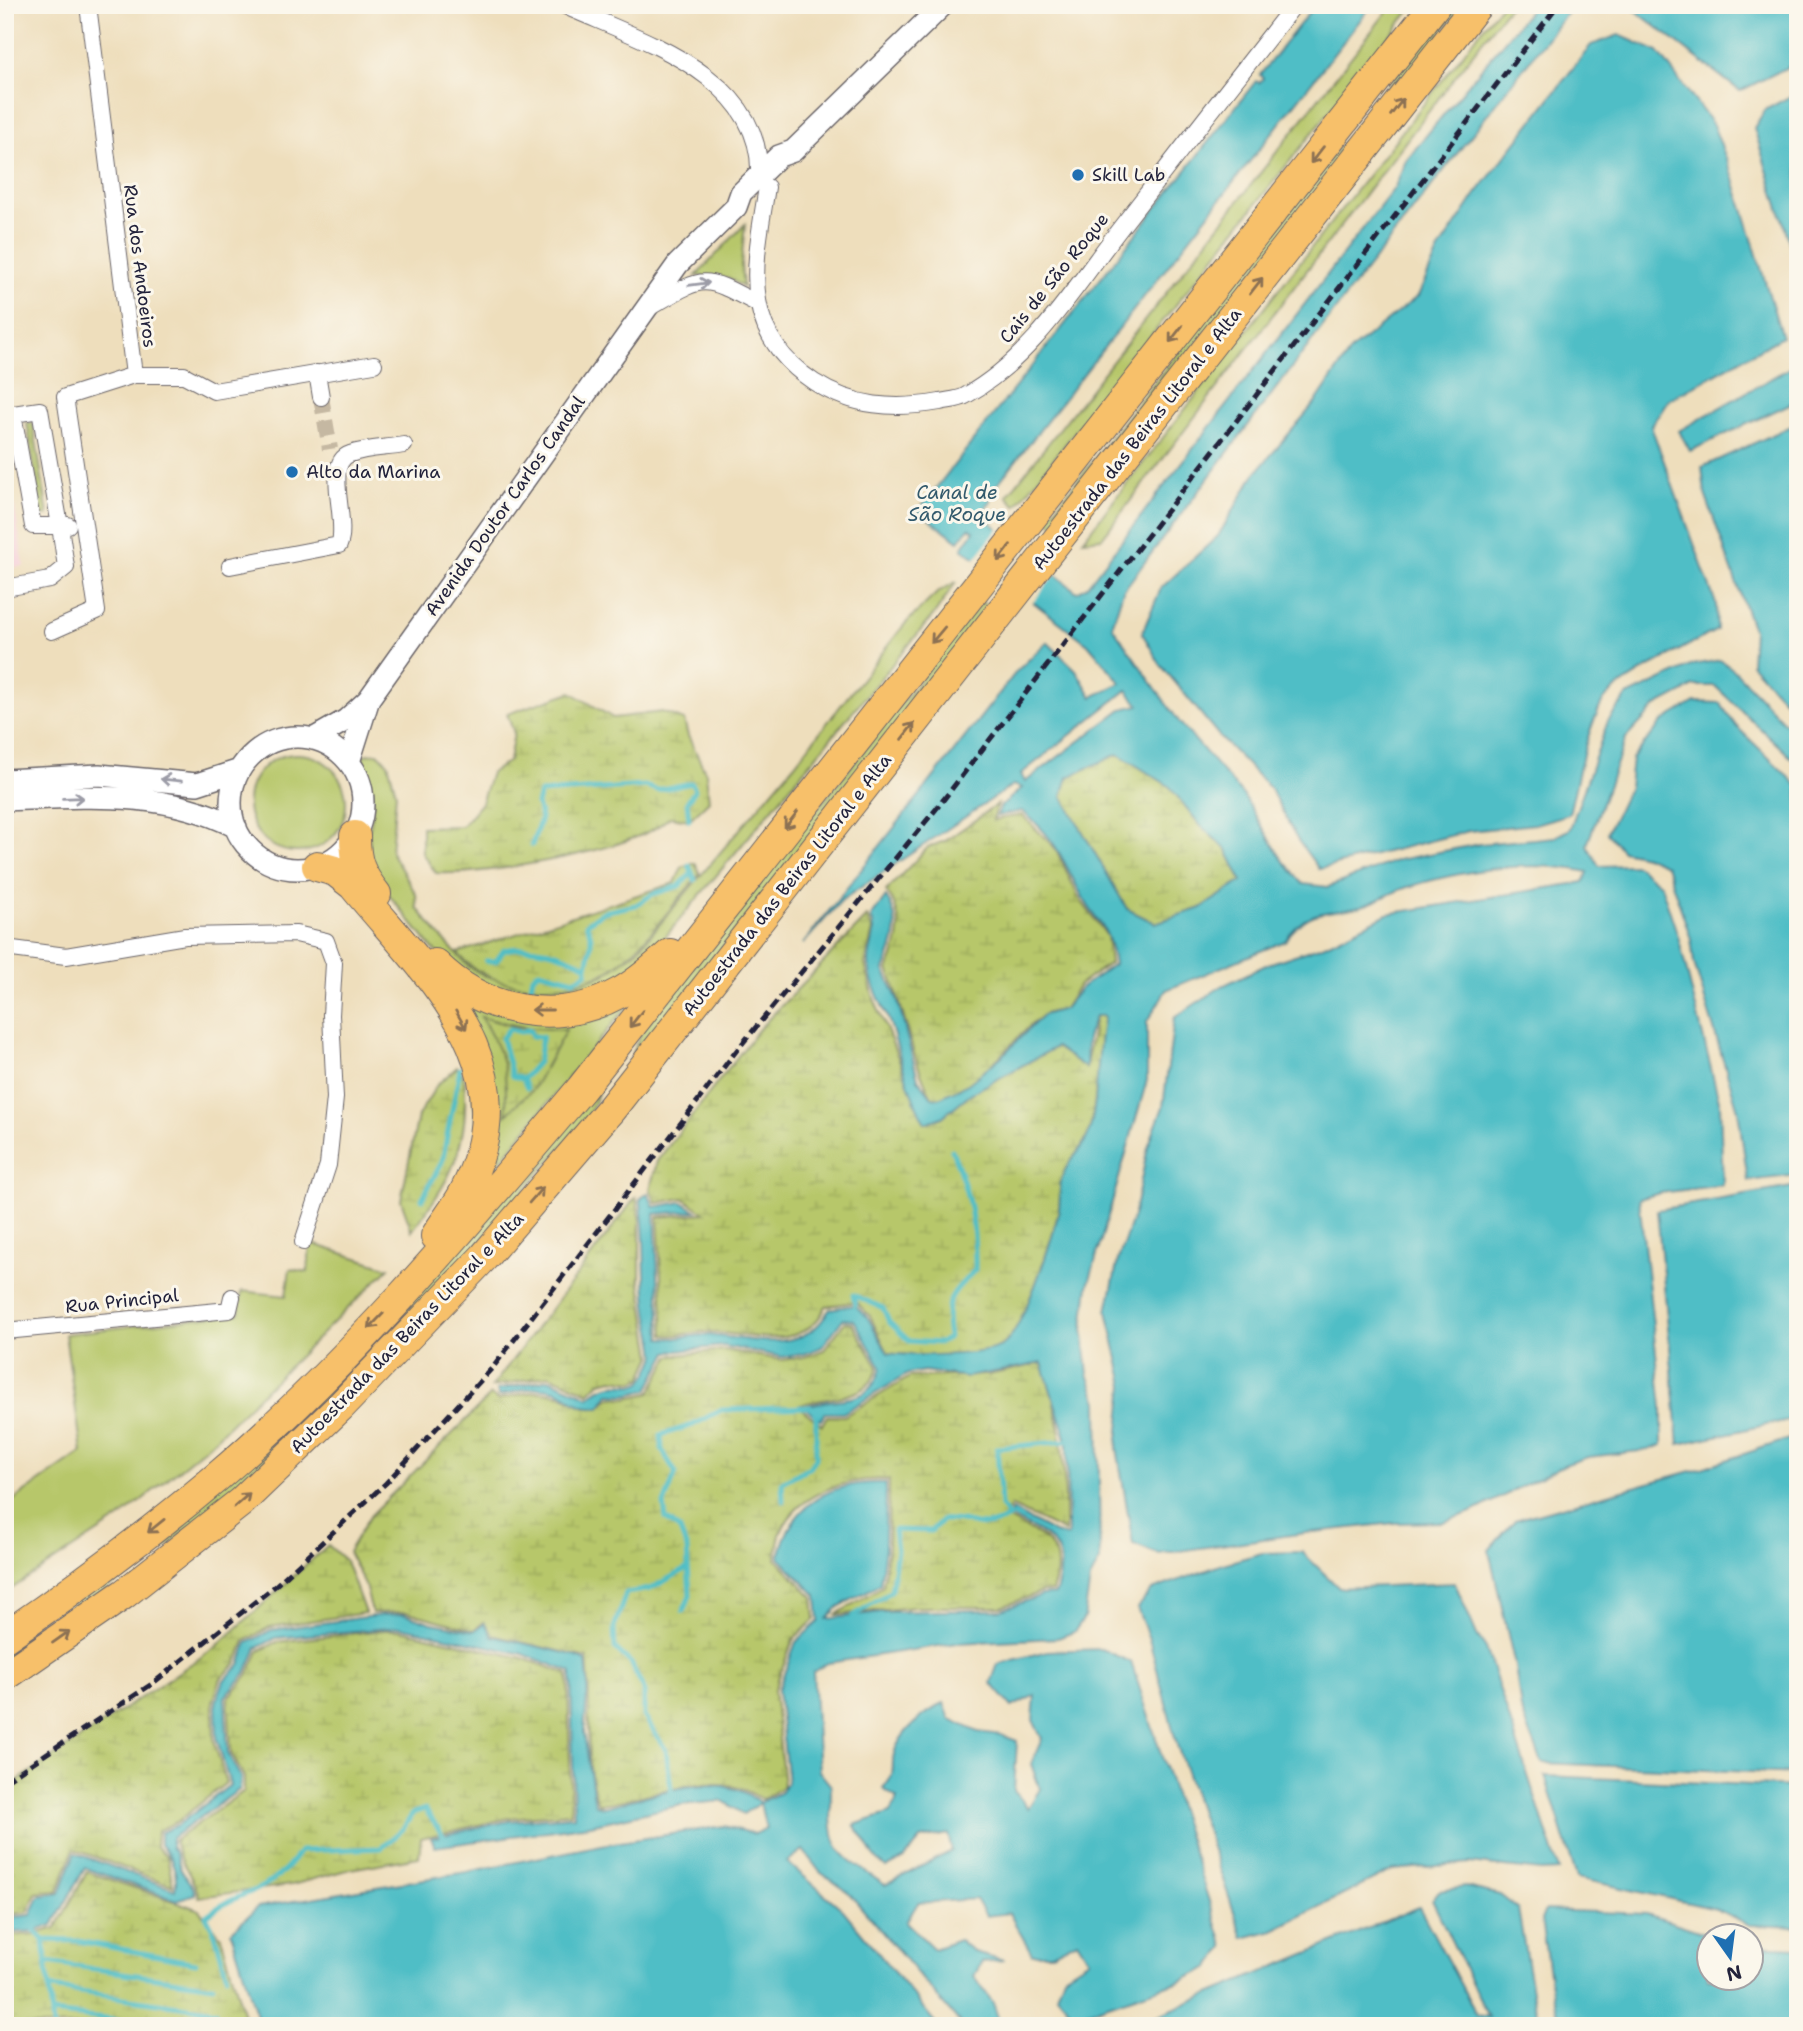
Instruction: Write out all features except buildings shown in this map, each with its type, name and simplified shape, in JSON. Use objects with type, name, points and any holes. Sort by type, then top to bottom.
[{"type":"highway","name":"Autoestrada das Beiras Litoral e Alta","points":[[5,1637],[106,1568],[217,1476],[312,1388],[459,1233],[581,1089],[1435,5]]},
{"type":"highway","name":"Autoestrada das Beiras Litoral e Alta","points":[[5,1676],[124,1594],[241,1502],[340,1407],[484,1257],[611,1109],[1477,5]]},
{"type":"highway","points":[[355,836],[355,859],[362,876],[426,954],[453,982],[476,997],[505,1006],[534,1011],[564,1010],[593,1004],[618,994],[641,979],[723,907]]},
{"type":"highway","points":[[317,866],[335,871],[353,885],[459,1015],[481,1061],[486,1113],[480,1153],[465,1191],[404,1291]]},
{"type":"street","name":"Rua dos Andoeiros","points":[[88,5],[134,375]]},
{"type":"street","points":[[563,5],[703,71],[719,85],[750,131],[760,156],[763,181],[754,274],[758,304]]},
{"type":"street","name":"Avenida Doutor Carlos Candal","points":[[313,739],[346,720],[368,701],[641,312],[678,264],[736,207],[741,194],[763,181],[779,156],[793,151],[943,5]]},
{"type":"street","name":"Cais de São Roque","points":[[758,304],[770,336],[797,370],[835,396],[880,407],[920,405],[963,397],[1002,370],[1051,317],[1294,5]]},
{"type":"street","name":"Avenida Doutor Carlos Candal","points":[[641,312],[690,284],[705,281],[725,285],[758,304]]},
{"type":"street","points":[[52,631],[97,611],[65,397],[134,375],[184,375],[214,391],[374,364]]},
{"type":"street","points":[[317,373],[321,397]]},
{"type":"street","points":[[5,588],[50,580],[66,567],[60,526],[40,410],[13,414],[33,526],[60,526],[83,524]]},
{"type":"street","points":[[230,566],[339,545],[344,534],[334,456],[404,445]]},
{"type":"street","name":"Avenida Doutor Carlos Candal","points":[[349,762],[368,701]]},
{"type":"street","points":[[5,780],[99,775],[197,784],[237,771],[260,748],[277,740],[313,739],[333,747],[349,762],[360,781],[364,804],[355,836],[338,856],[317,866],[286,869],[268,863],[251,852],[236,827],[231,796],[237,771]]},
{"type":"street","points":[[5,800],[99,797],[171,802],[210,813],[236,827]]},
{"type":"street","points":[[5,948],[66,956],[185,936],[296,934],[326,941],[334,963],[331,1015],[335,1098],[327,1165],[303,1242]]},
{"type":"street","name":"Rua Principal","points":[[5,1331],[229,1310],[232,1297]]},
{"type":"shaded area","points":[[5,447],[24,566],[5,569]]},
{"type":"green space","points":[[1392,5],[1414,5],[1016,506],[1007,496]]},
{"type":"green space","points":[[1451,5],[1463,5],[1054,525],[1047,519]]},
{"type":"green space","points":[[1501,5],[1510,5],[1102,538],[1083,540]]},
{"type":"green space","points":[[745,224],[741,265],[743,287],[728,278],[696,276]]},
{"type":"green space","points":[[27,423],[33,423],[48,515],[42,516]]},
{"type":"green space","points":[[956,582],[936,612],[646,960],[610,986],[559,998],[525,998],[496,991],[453,968],[431,947],[377,880],[364,844],[371,823],[372,803],[363,755],[378,753],[388,763],[396,793],[391,852],[416,894],[417,908],[468,966],[485,976],[543,987],[575,984],[604,975],[638,950],[794,765],[905,624],[938,592]]},
{"type":"green space","points":[[982,602],[989,607],[654,1035],[632,1053],[643,1029]]},
{"type":"green space","points":[[571,692],[613,718],[662,712],[684,720],[688,736],[706,773],[709,801],[689,820],[670,817],[651,831],[603,848],[513,867],[436,873],[422,853],[422,827],[462,826],[481,803],[491,773],[509,761],[514,733],[507,714]]},
{"type":"green space","points":[[297,754],[316,758],[332,768],[342,784],[346,803],[342,822],[332,838],[316,848],[297,852],[278,848],[262,838],[252,822],[248,803],[252,784],[262,768],[278,758]]},
{"type":"green space","points":[[1118,754],[1169,786],[1201,826],[1227,850],[1242,881],[1201,908],[1155,923],[1127,909],[1062,796],[1068,777]]},
{"type":"green space","points":[[998,804],[993,820],[1022,815],[1056,849],[1079,898],[1107,936],[1110,963],[1079,985],[1064,1009],[1043,1015],[1032,1024],[976,1079],[961,1090],[946,1096],[932,1097],[918,1066],[888,970],[896,949],[899,920],[886,891],[928,847],[945,841]]},
{"type":"green space","points":[[695,863],[700,874],[646,938],[629,956],[609,970],[587,980],[560,986],[508,983],[480,972],[457,953],[675,883],[682,867]]},
{"type":"green space","points":[[867,917],[873,930],[865,964],[874,999],[925,1123],[942,1117],[970,1094],[1056,1047],[1086,1068],[1095,1016],[1105,1016],[1089,1132],[1062,1177],[1059,1208],[1051,1238],[1037,1281],[1019,1322],[1003,1345],[980,1352],[947,1355],[888,1353],[870,1316],[856,1302],[826,1306],[816,1321],[803,1331],[789,1336],[772,1338],[703,1332],[664,1335],[658,1217],[705,1213],[683,1198],[656,1203],[650,1189],[657,1161],[759,1029]]},
{"type":"green space","points":[[457,995],[630,1003],[486,1178]],"holes":[[[482,1018],[543,1031],[565,1030],[546,1067],[507,1114],[508,1075],[503,1055]]]},
{"type":"green space","points":[[481,1017],[516,1027],[566,1030],[533,1089],[506,1114],[503,1063]]},
{"type":"green space","points":[[457,1067],[463,1077],[465,1089],[465,1117],[458,1153],[444,1184],[412,1231],[401,1200],[418,1116],[437,1085]]},
{"type":"green space","points":[[599,1091],[589,1115],[456,1270],[278,1451],[170,1544],[5,1662],[5,1650],[71,1605]]},
{"type":"green space","points":[[636,1197],[640,1218],[640,1283],[652,1356],[642,1378],[634,1382],[613,1379],[600,1382],[589,1393],[549,1375],[492,1387]]},
{"type":"green space","points":[[310,1243],[389,1268],[211,1443],[120,1518],[5,1593],[5,1506],[82,1452],[65,1334],[239,1313],[242,1291],[286,1296],[290,1269],[308,1272]]},
{"type":"green space","points":[[845,1322],[852,1323],[878,1367],[873,1379],[856,1392],[798,1406],[822,1425],[827,1416],[844,1416],[910,1377],[989,1375],[1042,1363],[1055,1404],[1062,1446],[1065,1532],[1011,1506],[1005,1518],[1040,1536],[1054,1552],[1057,1562],[1052,1591],[1041,1592],[1002,1607],[915,1607],[835,1615],[883,1586],[888,1548],[889,1480],[842,1484],[800,1506],[781,1532],[776,1559],[813,1597],[815,1619],[793,1640],[774,1690],[784,1786],[762,1800],[743,1789],[723,1784],[703,1784],[598,1804],[590,1768],[587,1658],[492,1635],[484,1622],[474,1630],[407,1612],[372,1613],[365,1585],[348,1552],[369,1517],[491,1395],[497,1400],[544,1392],[593,1407],[611,1397],[626,1398],[650,1393],[670,1356],[724,1350],[782,1360],[804,1357],[824,1350]]},
{"type":"green space","points":[[328,1545],[346,1561],[365,1613],[270,1627],[245,1641],[237,1663],[221,1678],[213,1702],[214,1740],[226,1783],[177,1822],[157,1831],[156,1847],[167,1856],[173,1886],[74,1849],[58,1891],[36,1893],[28,1912],[5,1915],[5,1789],[216,1647]]},
{"type":"green space","points":[[400,1630],[522,1658],[568,1674],[571,1813],[509,1818],[421,1838],[419,1857],[350,1869],[292,1885],[199,1897],[175,1840],[244,1791],[244,1777],[231,1753],[228,1698],[248,1675],[259,1651],[277,1642]]},
{"type":"green space","points":[[87,1872],[198,1909],[221,1936],[247,2026],[5,2026],[5,1936],[35,1934],[56,1928]]},
{"type":"water","name":"Canal de São Roque","points":[[1315,5],[1372,5],[989,495],[991,502],[980,514],[1077,592],[1087,586],[1395,187],[1406,160],[1534,5],[1573,5],[1345,297],[1123,591],[1112,626],[1180,723],[1243,795],[1282,859],[1303,884],[1328,887],[1398,860],[1480,844],[1555,837],[1570,829],[1608,721],[1627,696],[1693,665],[1720,660],[1734,670],[1798,737],[1798,764],[1715,686],[1694,686],[1656,706],[1626,738],[1587,845],[1599,866],[1636,865],[1661,885],[1678,936],[1720,1105],[1723,1185],[1660,1193],[1639,1199],[1662,1407],[1662,1445],[1648,1450],[1588,1457],[1564,1465],[1474,1511],[1443,1522],[1394,1523],[1158,1554],[1133,1544],[1117,1448],[1124,1385],[1107,1311],[1118,1260],[1134,1213],[1148,1147],[1163,1107],[1174,1018],[1222,986],[1268,964],[1325,945],[1387,914],[1584,882],[1588,872],[1543,866],[1474,871],[1408,887],[1355,908],[1312,916],[1294,929],[1285,941],[1166,990],[1147,1022],[1147,1080],[1088,1286],[1083,1329],[1088,1374],[1098,1402],[1100,1560],[1090,1579],[1084,1618],[1074,1632],[1058,1638],[957,1643],[828,1663],[813,1672],[819,1771],[831,1786],[834,1837],[844,1855],[885,1885],[952,1851],[948,1834],[921,1839],[905,1858],[886,1868],[875,1857],[854,1825],[891,1813],[897,1798],[883,1789],[891,1777],[896,1748],[916,1721],[944,1703],[950,1719],[978,1732],[1001,1735],[1017,1741],[1014,1791],[1028,1808],[1040,1789],[1031,1764],[1042,1739],[1033,1720],[1035,1695],[1012,1707],[991,1683],[998,1664],[1047,1651],[1101,1649],[1131,1662],[1224,1947],[1210,1967],[1183,1980],[1075,2016],[1057,1995],[1064,1976],[1089,1960],[1077,1941],[1052,1954],[1032,1954],[1009,1913],[986,1916],[976,1899],[918,1903],[906,1922],[934,1949],[959,1940],[974,1952],[1004,1960],[982,1962],[974,1976],[993,2003],[1001,2026],[962,2026],[848,1892],[820,1872],[803,1850],[787,1862],[843,1910],[938,2026],[260,2026],[231,1932],[258,1907],[467,1872],[607,1844],[724,1826],[755,1834],[766,1829],[760,1803],[781,1792],[788,1783],[778,1690],[796,1642],[819,1621],[817,1596],[779,1558],[793,1523],[816,1499],[831,1491],[866,1483],[886,1483],[885,1548],[880,1584],[838,1607],[827,1619],[881,1612],[1002,1610],[1042,1595],[1055,1594],[1061,1564],[1053,1544],[1035,1530],[1009,1517],[1012,1510],[1054,1533],[1068,1536],[1067,1441],[1042,1363],[967,1377],[924,1371],[908,1374],[843,1413],[825,1413],[821,1420],[804,1407],[860,1395],[869,1390],[876,1381],[881,1367],[854,1320],[843,1319],[822,1347],[804,1354],[782,1357],[724,1346],[668,1352],[648,1390],[626,1395],[609,1394],[600,1407],[578,1404],[561,1392],[547,1389],[526,1389],[499,1396],[497,1390],[549,1379],[589,1397],[606,1386],[632,1385],[644,1379],[656,1354],[646,1297],[640,1199],[648,1193],[654,1207],[682,1202],[696,1211],[655,1214],[661,1338],[705,1335],[758,1341],[791,1339],[806,1334],[819,1324],[829,1309],[855,1305],[868,1318],[888,1353],[929,1355],[980,1352],[1003,1345],[1011,1336],[1037,1282],[1051,1239],[1059,1209],[1062,1177],[1089,1132],[1104,1016],[1095,1016],[1087,1038],[1086,1068],[1056,1047],[970,1094],[942,1117],[925,1123],[914,1100],[891,1026],[872,980],[869,958],[874,929],[871,917],[886,897],[894,915],[895,933],[884,970],[897,998],[918,1079],[932,1097],[939,1098],[968,1084],[1001,1057],[1043,1015],[1064,1009],[1081,988],[1114,964],[1106,933],[1044,831],[1022,811],[997,816],[1001,806],[1022,788],[1013,785],[842,900],[803,944],[1017,671],[1047,642],[1076,670],[1092,697],[1121,683],[1088,644],[962,548],[974,531],[969,528],[959,541],[918,511],[1256,81],[1259,83],[1263,78],[1260,75]],"holes":[[[1127,690],[1139,705],[1122,709],[1025,782],[1021,774]],[[1118,754],[1169,786],[1201,826],[1227,850],[1242,881],[1201,908],[1155,923],[1127,909],[1062,796],[1068,777]]]},
{"type":"water","points":[[1628,5],[1798,5],[1798,62],[1740,91]]},
{"type":"water","points":[[1619,35],[1658,52],[1713,125],[1733,176],[1782,337],[1668,400],[1651,426],[1716,604],[1717,630],[1638,674],[1603,701],[1587,742],[1569,814],[1535,824],[1469,831],[1319,869],[1297,839],[1270,788],[1220,737],[1160,664],[1142,633],[1161,588],[1218,536],[1254,475],[1315,403],[1351,350],[1418,296],[1440,248],[1476,194],[1591,45]]},
{"type":"water","points":[[1798,92],[1798,270],[1754,128],[1765,110]]},
{"type":"water","points":[[1798,363],[1798,400],[1690,451],[1679,431]]},
{"type":"water","points":[[1798,423],[1798,715],[1751,664],[1753,630],[1705,494],[1702,467]]},
{"type":"water","points":[[1695,702],[1720,703],[1736,726],[1798,786],[1798,1175],[1748,1181],[1738,1110],[1694,963],[1691,939],[1666,865],[1623,851],[1607,833],[1629,787],[1632,759],[1663,721]]},
{"type":"water","points":[[1798,1186],[1798,1418],[1679,1444],[1657,1210]]},
{"type":"water","points":[[1798,1436],[1798,1774],[1542,1763],[1521,1709],[1515,1666],[1489,1550],[1515,1520],[1699,1469]]},
{"type":"water","points":[[1302,1552],[1339,1588],[1455,1583],[1477,1635],[1486,1648],[1559,1870],[1541,1871],[1469,1863],[1393,1870],[1273,1930],[1243,1938],[1177,1745],[1149,1639],[1137,1608],[1152,1590],[1223,1564],[1262,1553]]},
{"type":"water","points":[[405,1614],[432,1623],[474,1631],[485,1623],[492,1636],[573,1655],[586,1661],[588,1682],[584,1733],[595,1805],[604,1807],[684,1787],[705,1785],[743,1792],[760,1803],[743,1814],[723,1801],[681,1805],[590,1825],[435,1847],[431,1838],[509,1821],[574,1816],[571,1672],[523,1654],[400,1627],[276,1638],[257,1648],[246,1673],[225,1697],[228,1753],[241,1778],[240,1789],[172,1838],[171,1847],[195,1894],[176,1900],[85,1868],[53,1925],[35,1931],[5,1933],[5,1918],[31,1915],[39,1896],[60,1893],[75,1853],[175,1890],[175,1872],[171,1860],[160,1845],[160,1833],[178,1825],[230,1785],[217,1739],[216,1702],[224,1680],[240,1665],[247,1643],[271,1630]]},
{"type":"water","points":[[1545,1776],[1798,1787],[1798,1927],[1746,1923],[1716,1909],[1577,1878]]},
{"type":"water","points":[[1466,1887],[1500,1895],[1518,1909],[1534,2003],[1542,2026],[1132,2026],[1419,1907],[1477,2015],[1488,2017],[1432,1900],[1439,1891]]},
{"type":"water","points":[[1545,1910],[1647,1914],[1694,1929],[1694,1993],[1764,1993],[1764,1947],[1798,1948],[1798,2026],[1561,2026],[1551,1986],[1541,1920]]},
{"type":"pier","points":[[1002,524],[1058,571],[1031,605],[973,561]]},
{"type":"waterway","points":[[532,845],[541,818],[537,804],[540,793],[645,786],[657,790],[692,783],[695,790],[687,802],[689,820]]},
{"type":"waterway","points":[[689,865],[695,880]]},
{"type":"waterway","points":[[486,961],[496,961],[504,950],[526,948],[557,953],[587,966],[591,939],[586,924],[603,912],[636,905],[653,894],[679,886],[691,874]]},
{"type":"waterway","points":[[531,986],[533,976],[539,971],[574,980],[586,974],[587,966]]},
{"type":"waterway","points":[[523,1079],[538,1062],[542,1037],[532,1036],[529,1029],[521,1032],[509,1029],[502,1038],[512,1076],[523,1079],[527,1088]]},
{"type":"waterway","points":[[422,1199],[442,1162],[460,1069]]},
{"type":"waterway","points":[[855,1305],[853,1295],[883,1308],[889,1322],[909,1341],[940,1343],[949,1337],[947,1315],[950,1299],[975,1270],[970,1208],[952,1150]]},
{"type":"waterway","points":[[683,1611],[690,1596],[687,1549],[680,1530],[666,1519],[664,1504],[676,1473],[662,1450],[661,1435],[693,1425],[721,1410],[810,1407]]},
{"type":"waterway","points":[[783,1501],[782,1482],[810,1467],[816,1458],[816,1411]]},
{"type":"waterway","points":[[853,1616],[891,1591],[897,1550],[894,1530],[931,1531],[942,1520],[984,1525],[1000,1522],[1009,1517],[1001,1506],[997,1448],[1067,1441]]},
{"type":"waterway","points":[[672,1796],[666,1750],[644,1716],[644,1690],[631,1663],[615,1648],[614,1628],[626,1593],[650,1589],[686,1569]]},
{"type":"waterway","points":[[227,1976],[215,1934],[206,1916],[266,1884],[289,1866],[300,1851],[381,1848],[403,1829],[413,1813],[425,1809],[446,1840]]},
{"type":"waterway","points":[[31,1926],[44,1940],[53,2026]]},
{"type":"waterway","points":[[44,1940],[78,1941],[196,1963]]},
{"type":"waterway","points":[[47,1962],[213,1986]]},
{"type":"waterway","points":[[51,1988],[216,2011]]},
{"type":"waterway","points":[[52,2013],[167,2026]]},
{"type":"tunnel","points":[[321,397],[330,449]]},
{"type":"railway","points":[[5,1781],[152,1684],[275,1586],[386,1483],[494,1366],[737,1050],[937,808],[1558,5]]},
{"type":"place","name":"Skill Lab","points":[[1078,175]]},
{"type":"place","name":"Alto da Marina","points":[[292,472]]}]
